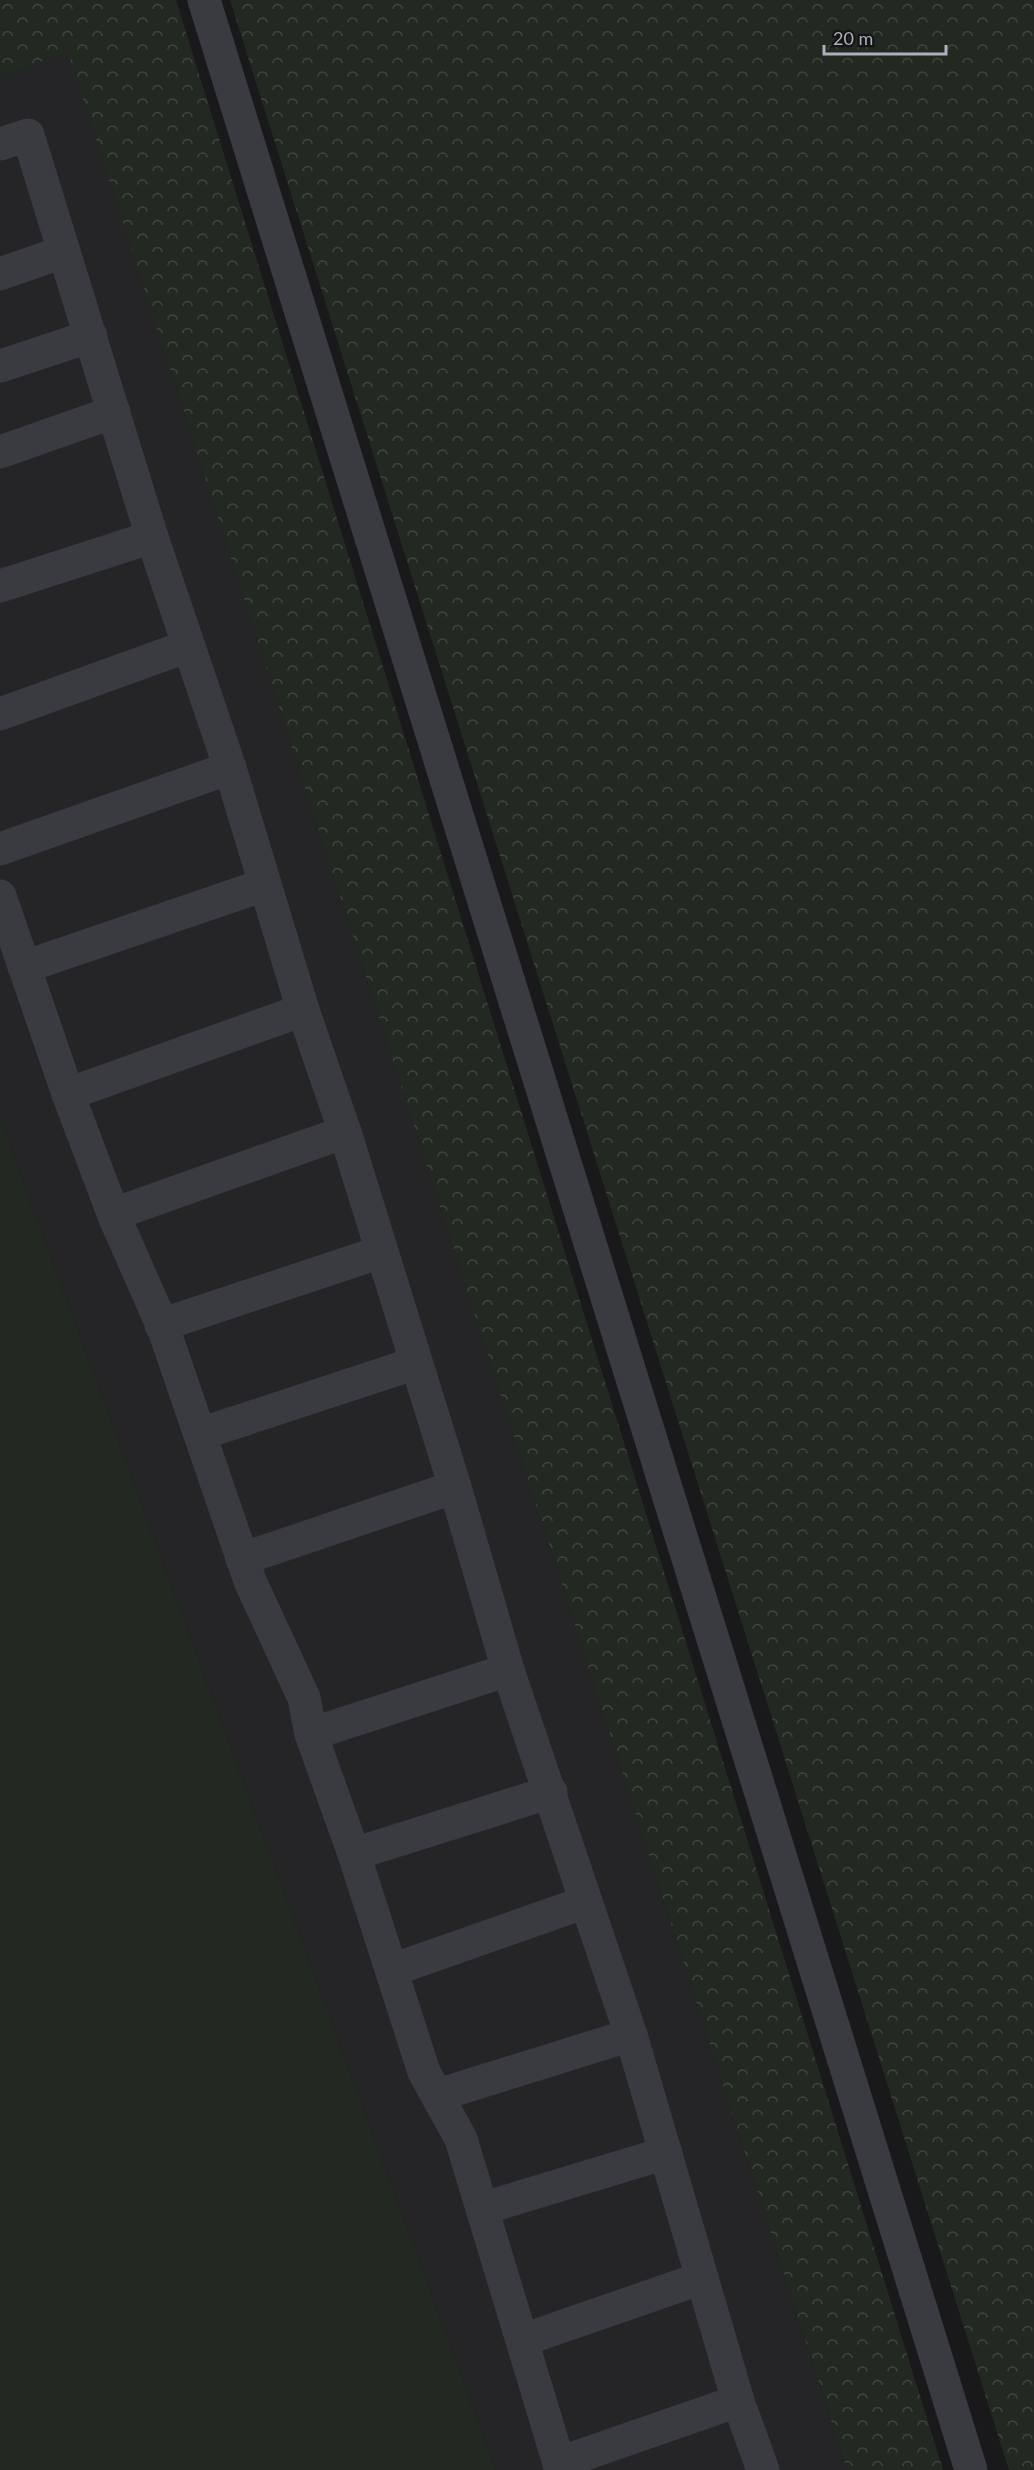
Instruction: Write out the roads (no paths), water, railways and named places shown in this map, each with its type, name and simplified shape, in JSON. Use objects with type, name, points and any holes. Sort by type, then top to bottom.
[{"type":"lane","points":[[204,0],[971,2470]]},
{"type":"lane","points":[[0,144],[28,135],[152,537],[230,768],[303,1010],[345,1132],[455,1486],[508,1670],[631,2035],[738,2401],[763,2470]]},
{"type":"lane","points":[[0,274],[63,252]]},
{"type":"lane","points":[[0,366],[91,336]]},
{"type":"lane","points":[[0,452],[114,412]]},
{"type":"lane","points":[[0,586],[152,537]]},
{"type":"lane","points":[[0,714],[188,646]]},
{"type":"lane","points":[[0,849],[230,768]]},
{"type":"lane","points":[[24,966],[264,885]]},
{"type":"lane","points":[[0,896],[68,1095],[114,1214],[161,1325],[250,1581],[304,1698],[311,1734],[354,1854],[424,2072],[461,2139],[484,2208],[560,2466],[738,2401]]},
{"type":"lane","points":[[68,1095],[303,1010]]},
{"type":"lane","points":[[114,1214],[345,1132]]},
{"type":"lane","points":[[161,1325],[381,1252]]},
{"type":"lane","points":[[200,1434],[416,1363]]},
{"type":"lane","points":[[242,1559],[455,1486]]},
{"type":"lane","points":[[311,1734],[508,1670]]},
{"type":"lane","points":[[354,1854],[551,1792]]},
{"type":"lane","points":[[392,1970],[586,1902]]},
{"type":"lane","points":[[438,2095],[631,2035]]},
{"type":"lane","points":[[484,2208],[666,2153]]},
{"type":"lane","points":[[523,2340],[702,2278]]}]
